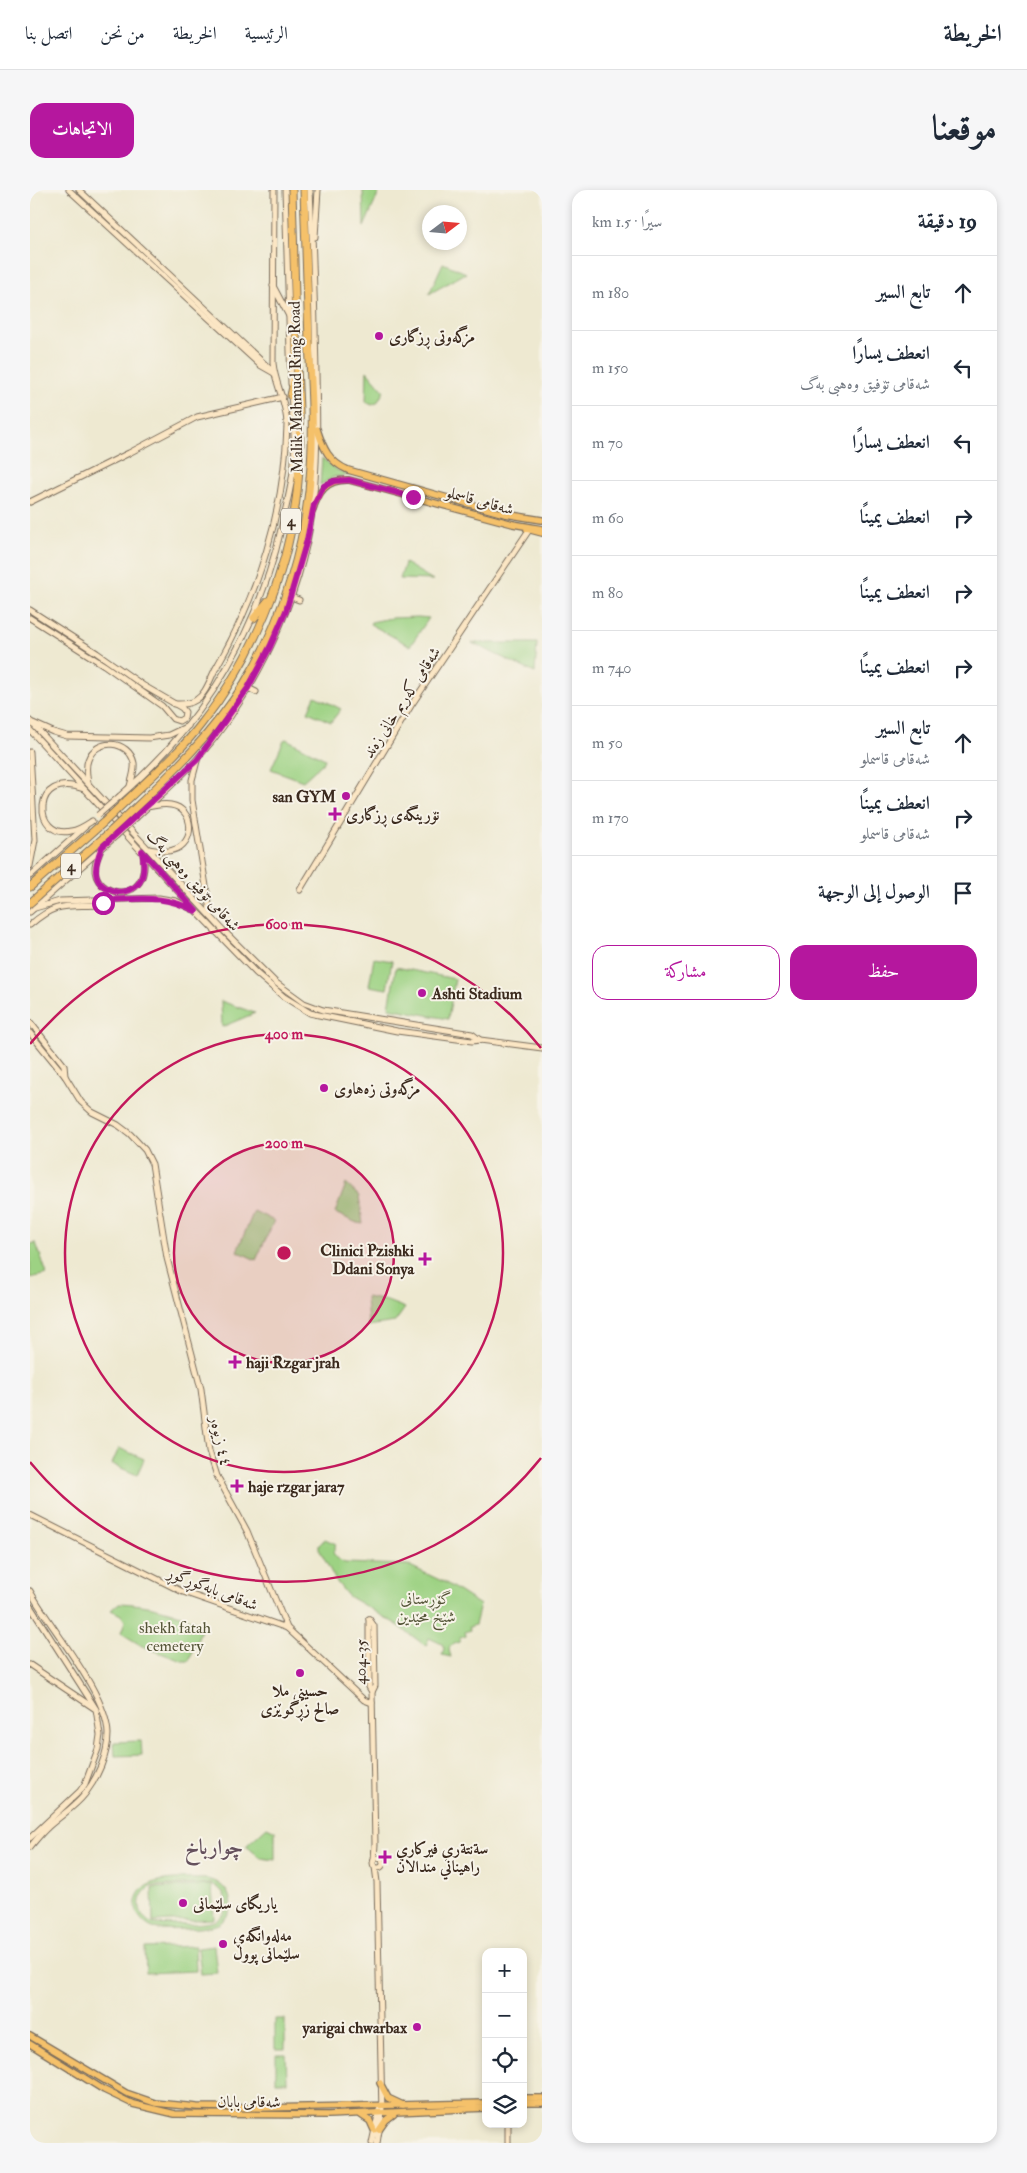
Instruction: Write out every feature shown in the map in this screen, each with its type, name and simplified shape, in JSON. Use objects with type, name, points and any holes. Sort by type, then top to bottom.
[{"type":"highway","name":"Malik Mahmud Ring Road","points":[[30,887],[104,822],[179,751],[215,706],[249,650],[271,597],[286,546],[297,495],[300,449],[292,190]]},
{"type":"highway","name":"Malik Mahmud Ring Road","points":[[33,905],[135,814],[218,721],[244,684],[274,624],[299,551],[307,506],[311,467],[310,364],[304,190]]},
{"type":"highway","points":[[310,364],[316,383]]},
{"type":"highway","points":[[291,396],[297,367]]},
{"type":"highway","points":[[294,461],[297,495]]},
{"type":"highway","points":[[299,551],[307,540]]},
{"type":"highway","points":[[254,618],[271,597]]},
{"type":"main road","name":"شەقامی قاسملو","points":[[317,429],[322,447],[329,457],[344,468],[366,476],[542,522]]},
{"type":"main road","points":[[363,483],[366,476]]},
{"type":"main road","name":"شەقامی قاسملو","points":[[312,512],[321,492],[329,483],[343,479],[513,524],[542,529]]},
{"type":"main road","points":[[513,524],[542,533]]},
{"type":"main road","name":"شەقامی بابان","points":[[30,2036],[126,2092],[155,2103],[197,2107],[398,2113],[482,2108]]},
{"type":"main road","name":"شەقامی بابان","points":[[30,2044],[104,2090],[133,2104],[161,2111],[198,2115],[359,2114],[407,2106],[482,2103]]},
{"type":"main road","points":[[380,2083],[388,2098],[407,2106]]},
{"type":"main road","points":[[527,2098],[542,2098]]},
{"type":"main road","points":[[527,2104],[542,2103]]},
{"type":"main road","points":[[359,2114],[370,2121],[376,2130],[390,2116],[398,2113]]},
{"type":"street","points":[[69,190],[274,373]]},
{"type":"street","points":[[79,190],[261,363]]},
{"type":"street","points":[[174,704],[189,703],[198,698],[227,651],[254,587],[280,499],[285,460],[287,417],[283,397],[274,373],[273,285],[276,190]]},
{"type":"street","points":[[30,876],[130,787],[169,750],[190,725],[214,691],[240,646],[254,618],[272,571],[294,461],[285,190]]},
{"type":"street","points":[[147,808],[197,760],[248,688],[270,647],[290,598],[307,540],[312,512],[317,429],[310,190]]},
{"type":"street","points":[[313,250],[318,190]]},
{"type":"street","points":[[273,285],[290,317]]},
{"type":"street","points":[[30,502],[197,417],[283,397]]},
{"type":"street","points":[[285,460],[294,461]]},
{"type":"street","name":"شەقامی کەریم خانی زەند","points":[[300,890],[412,704],[529,530]]},
{"type":"street","points":[[268,542],[278,544]]},
{"type":"street","points":[[290,598],[299,600]]},
{"type":"street","points":[[30,610],[182,708],[186,712],[185,716],[181,720],[173,719],[162,706],[104,665],[30,618]]},
{"type":"street","points":[[227,651],[240,646]]},
{"type":"street","points":[[248,688],[256,692]]},
{"type":"street","points":[[30,722],[67,736],[148,738],[169,735],[190,725]]},
{"type":"street","name":"شەقامی تۆفیق وەهبی بەگ","points":[[30,722],[149,849],[211,918],[220,933],[269,985],[284,997],[310,1013],[397,1031],[542,1048]]},
{"type":"street","name":"شەقامی تۆفیق وەهبی بەگ","points":[[30,730],[196,911],[275,982],[304,1003],[323,1010],[472,1034],[480,1040]]},
{"type":"street","points":[[88,783],[86,767],[90,756],[98,747],[112,743],[124,748],[132,758],[134,770],[130,787]]},
{"type":"street","points":[[30,752],[35,840],[30,866]]},
{"type":"street","points":[[197,760],[192,780],[192,800],[211,918]]},
{"type":"street","points":[[85,789],[73,785],[58,786],[45,796],[42,811],[49,825],[62,832],[77,829],[92,821]]},
{"type":"street","points":[[135,814],[147,808],[165,804],[177,807],[187,815],[190,828],[187,840],[179,848],[169,851],[149,849]]},
{"type":"street","points":[[30,912],[33,905],[102,847],[114,833]]},
{"type":"street","points":[[102,847],[95,866],[97,877],[103,886],[118,892],[130,890],[141,880],[145,870],[142,851]]},
{"type":"street","points":[[33,905],[60,901],[168,899],[196,911]]},
{"type":"street","points":[[30,924],[45,912],[56,907],[100,905],[104,900]]},
{"type":"street","points":[[30,1022],[64,1065],[65,1076]]},
{"type":"street","points":[[30,1033],[65,1076]]},
{"type":"street","name":"٤٤ زیوەر","points":[[65,1076],[81,1102],[92,1112],[124,1129],[148,1153],[152,1164],[167,1258],[201,1389],[208,1451],[218,1476],[247,1532],[287,1628]]},
{"type":"street","name":"شەقامی بابەگوڕگوڕ","points":[[30,1514],[183,1592],[287,1628],[364,1700],[372,1703]]},
{"type":"street","points":[[30,1591],[63,1640],[102,1707],[108,1734],[106,1750],[98,1772],[84,1795],[46,1828],[30,1847]]},
{"type":"street","points":[[30,1606],[96,1709],[100,1735],[99,1744],[85,1784],[30,1838]]},
{"type":"street","name":"404-35","points":[[369,1619],[374,1626],[375,1686],[372,1692],[369,1687],[369,1619]]},
{"type":"street","points":[[54,1645],[63,1640]]},
{"type":"street","points":[[30,1664],[96,1709]]},
{"type":"street","points":[[372,1692],[380,2083],[380,2111],[372,2143]]},
{"type":"street","points":[[376,1844],[383,1863],[377,1865]]},
{"type":"street","points":[[508,2128],[508,2143]]},
{"type":"street","points":[[376,2130],[377,2143]]},
{"type":"green space","points":[[363,190],[380,190],[364,227]]},
{"type":"green space","points":[[443,263],[466,273],[429,294]]},
{"type":"green space","points":[[367,371],[384,391],[377,403],[372,405],[366,402]]},
{"type":"green space","points":[[322,458],[337,470],[350,475],[334,477],[320,485]]},
{"type":"green space","points":[[405,563],[433,580],[400,579]]},
{"type":"green space","points":[[391,618],[429,618],[410,646],[370,624],[371,622]]},
{"type":"green space","points":[[472,643],[537,643],[535,673]]},
{"type":"green space","points":[[315,696],[341,709],[331,722],[308,712]]},
{"type":"green space","points":[[286,739],[325,759],[303,781],[271,769]]},
{"type":"green space","points":[[374,958],[392,961],[387,989],[369,986]]},
{"type":"green space","name":"Ashti Stadium","points":[[396,967],[455,979],[448,1019],[389,1008]]},
{"type":"green space","points":[[221,1001],[255,1013],[222,1027]]},
{"type":"green space","points":[[346,1184],[359,1196],[363,1224],[335,1213]]},
{"type":"green space","points":[[254,1211],[274,1221],[256,1260],[237,1251]]},
{"type":"green space","points":[[36,1243],[47,1274],[30,1278],[30,1244]]},
{"type":"green space","points":[[366,1297],[387,1301],[405,1308],[395,1322],[368,1326]]},
{"type":"green space","points":[[119,1448],[144,1459],[137,1475],[112,1464]]},
{"type":"green space","name":"گۆڕستانی شێخ محێدین","points":[[325,1539],[336,1544],[333,1553],[339,1560],[345,1563],[408,1565],[446,1583],[480,1605],[475,1625],[469,1627],[470,1630],[465,1632],[466,1636],[460,1638],[459,1642],[450,1646],[451,1657],[442,1655],[444,1648],[442,1644],[429,1638],[426,1646],[396,1624],[348,1596],[336,1581],[319,1549],[319,1545]]},
{"type":"green space","name":"shekh fatah cemetery","points":[[119,1603],[162,1609],[203,1625],[189,1661],[182,1661],[142,1646],[121,1633],[125,1621],[121,1615],[111,1610]]},
{"type":"green space","points":[[141,1741],[142,1755],[115,1756],[114,1742]]},
{"type":"green space","points":[[267,1827],[275,1831],[275,1860],[261,1858],[246,1846]]},
{"type":"green space","points":[[206,1879],[220,1885],[229,1896],[230,1910],[220,1923],[198,1928],[159,1929],[149,1926],[140,1918],[136,1909],[136,1899],[141,1890],[148,1885],[167,1880]],"holes":[[[211,1884],[217,1887],[224,1895],[226,1906],[222,1916],[212,1922],[156,1924],[147,1920],[141,1910],[141,1898],[144,1892],[152,1886]]]},
{"type":"green space","name":"یاریگای سلێمانی","points":[[212,1885],[214,1919],[153,1922],[152,1888]]},
{"type":"green space","points":[[195,1946],[196,1971],[146,1973],[145,1948]]},
{"type":"green space","points":[[214,1946],[217,1973],[201,1974],[198,1948]]},
{"type":"green space","points":[[275,2019],[285,2019],[285,2049],[275,2049]]},
{"type":"green space","points":[[276,2054],[286,2054],[287,2082],[276,2082]]},
{"type":"place","name":"مزگەوتی ڕزگاری","points":[[379,336]]},
{"type":"place","name":"san GYM","points":[[346,796]]},
{"type":"place","name":"نۆرینگەی ڕزگاری","points":[[335,814]]},
{"type":"place","name":"Ashti Stadium","points":[[422,993]]},
{"type":"place","name":"مزگەوتی زەهاوی","points":[[324,1088]]},
{"type":"place","name":"Clinici Pzishki Ddani Sonya","points":[[425,1259]]},
{"type":"place","name":"haji Rzgar jrah","points":[[235,1362]]},
{"type":"place","name":"haje rzgar jara7","points":[[237,1486]]},
{"type":"place","name":"حسینی ملا صالح زڕگوێزی","points":[[300,1673]]},
{"type":"place","name":"سةنتةري فيركاري راهيناني مندالان","points":[[385,1857]]},
{"type":"place","name":"یاریگای سلێمانی","points":[[183,1903]]},
{"type":"place","name":"مەلەوانگەی سلێمانی پووڵ","points":[[223,1944]]},
{"type":"place","name":"yarigai chwarbax","points":[[417,2027]]},
{"type":"district","name":"چوارباخ","points":[[214,1847]]},
{"type":"route","points":[[103,903],[104,900],[155,898],[172,900],[196,911],[142,851],[145,870],[139,883],[124,892],[107,889],[99,882],[95,866],[102,847],[147,808],[197,760],[235,710],[270,647],[286,611],[307,540],[314,505],[324,486],[338,480],[349,480],[413,497]]}]
